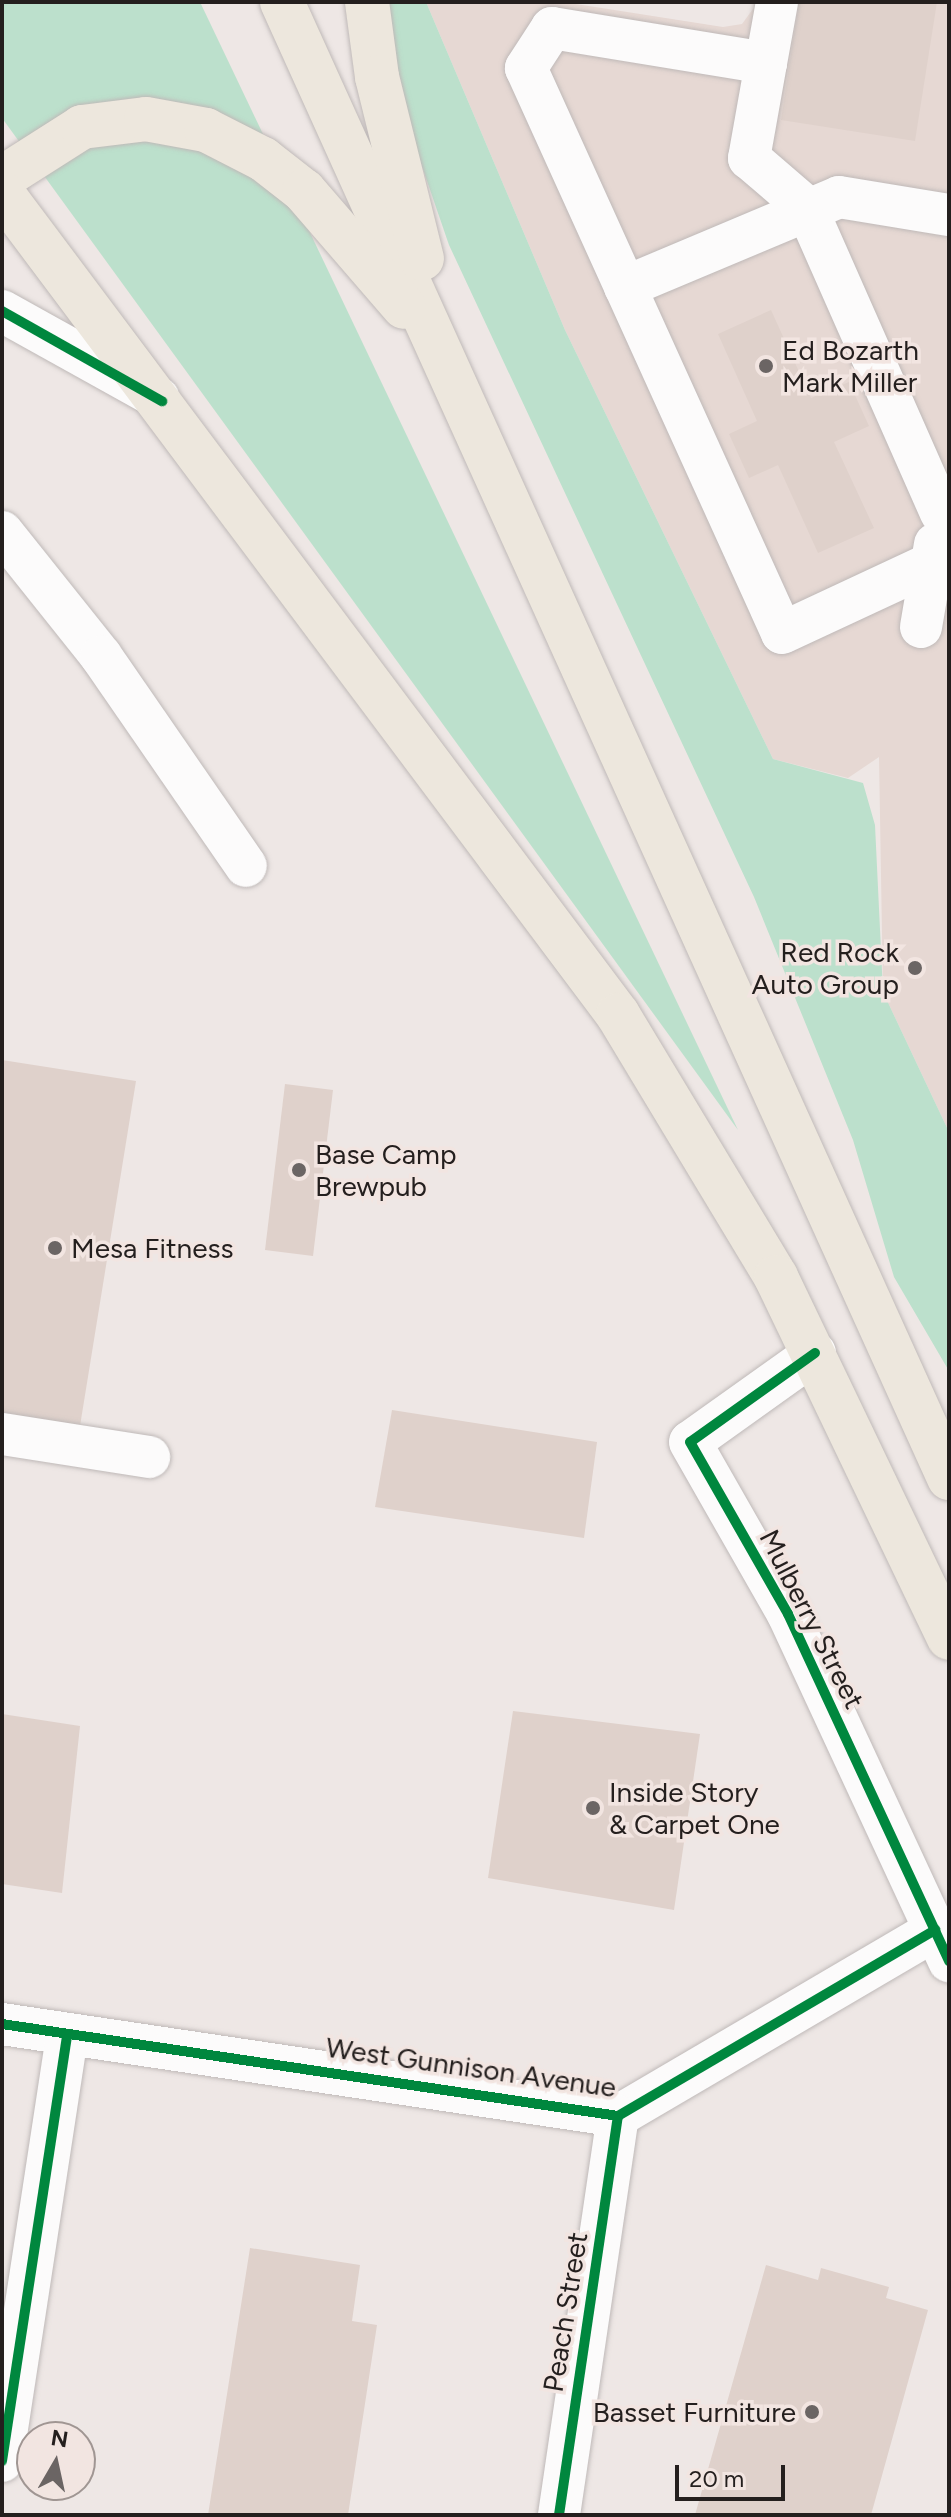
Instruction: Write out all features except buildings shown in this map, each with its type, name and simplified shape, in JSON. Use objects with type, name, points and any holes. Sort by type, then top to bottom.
[{"type":"highway","points":[[282,2],[448,362],[949,1478]]},
{"type":"highway","points":[[367,2],[377,77],[448,362]]},
{"type":"highway","points":[[2,178],[57,138],[115,120],[177,123],[232,141],[336,221],[448,362]]},
{"type":"highway","points":[[2,193],[162,401],[307,605],[618,1015],[815,1353],[949,1638]]},
{"type":"street","points":[[777,2],[749,158],[806,207],[940,535]]},
{"type":"street","points":[[766,63],[552,28],[526,68],[782,633],[940,535]]},
{"type":"street","points":[[625,287],[806,207],[839,197],[949,215]]},
{"type":"street","points":[[2,311],[162,401]]},
{"type":"street","points":[[921,627],[940,535],[949,468]]},
{"type":"street","points":[[2,532],[101,656],[246,866]]},
{"type":"street","name":"Mulberry Street","points":[[815,1353],[690,1442],[788,1614],[942,1945]]},
{"type":"street","points":[[2,1434],[149,1457]]},
{"type":"street","name":"West Gunnison Avenue","points":[[2,2024],[618,2116],[942,1945]]},
{"type":"street","points":[[2,2461],[67,2035]]},
{"type":"street","name":"Peach Street","points":[[559,2515],[618,2116]]},
{"type":"shaded area","name":"Ed Bozarth Mark Miller","points":[[426,2],[563,2],[723,27],[742,24],[758,2],[949,2],[949,1132],[883,992],[879,757],[848,778],[773,759],[565,330]]},
{"type":"green space","points":[[2,2],[200,2],[738,1130],[2,118]]},
{"type":"green space","points":[[383,2],[426,2],[565,330],[773,759],[863,783],[875,825],[883,992],[949,1132],[949,1371],[894,1277],[853,1140],[754,897],[449,245],[416,149]]},
{"type":"cycle path","points":[[2,311],[162,401]]},
{"type":"cycle path","points":[[815,1353],[690,1442],[788,1614],[949,1961]]},
{"type":"cycle path","points":[[2,2024],[618,2116],[935,1930]]},
{"type":"cycle path","points":[[2,2461],[67,2035]]},
{"type":"cycle path","points":[[559,2515],[618,2116]]},
{"type":"place","name":"Ed Bozarth Mark Miller","points":[[766,366]]},
{"type":"place","name":"Red Rock Auto Group","points":[[915,968]]},
{"type":"place","name":"Base Camp Brewpub","points":[[299,1170]]},
{"type":"place","name":"Mesa Fitness","points":[[55,1248]]},
{"type":"place","name":"Inside Story & Carpet One","points":[[593,1808]]},
{"type":"place","name":"Basset Furniture","points":[[812,2412]]}]
